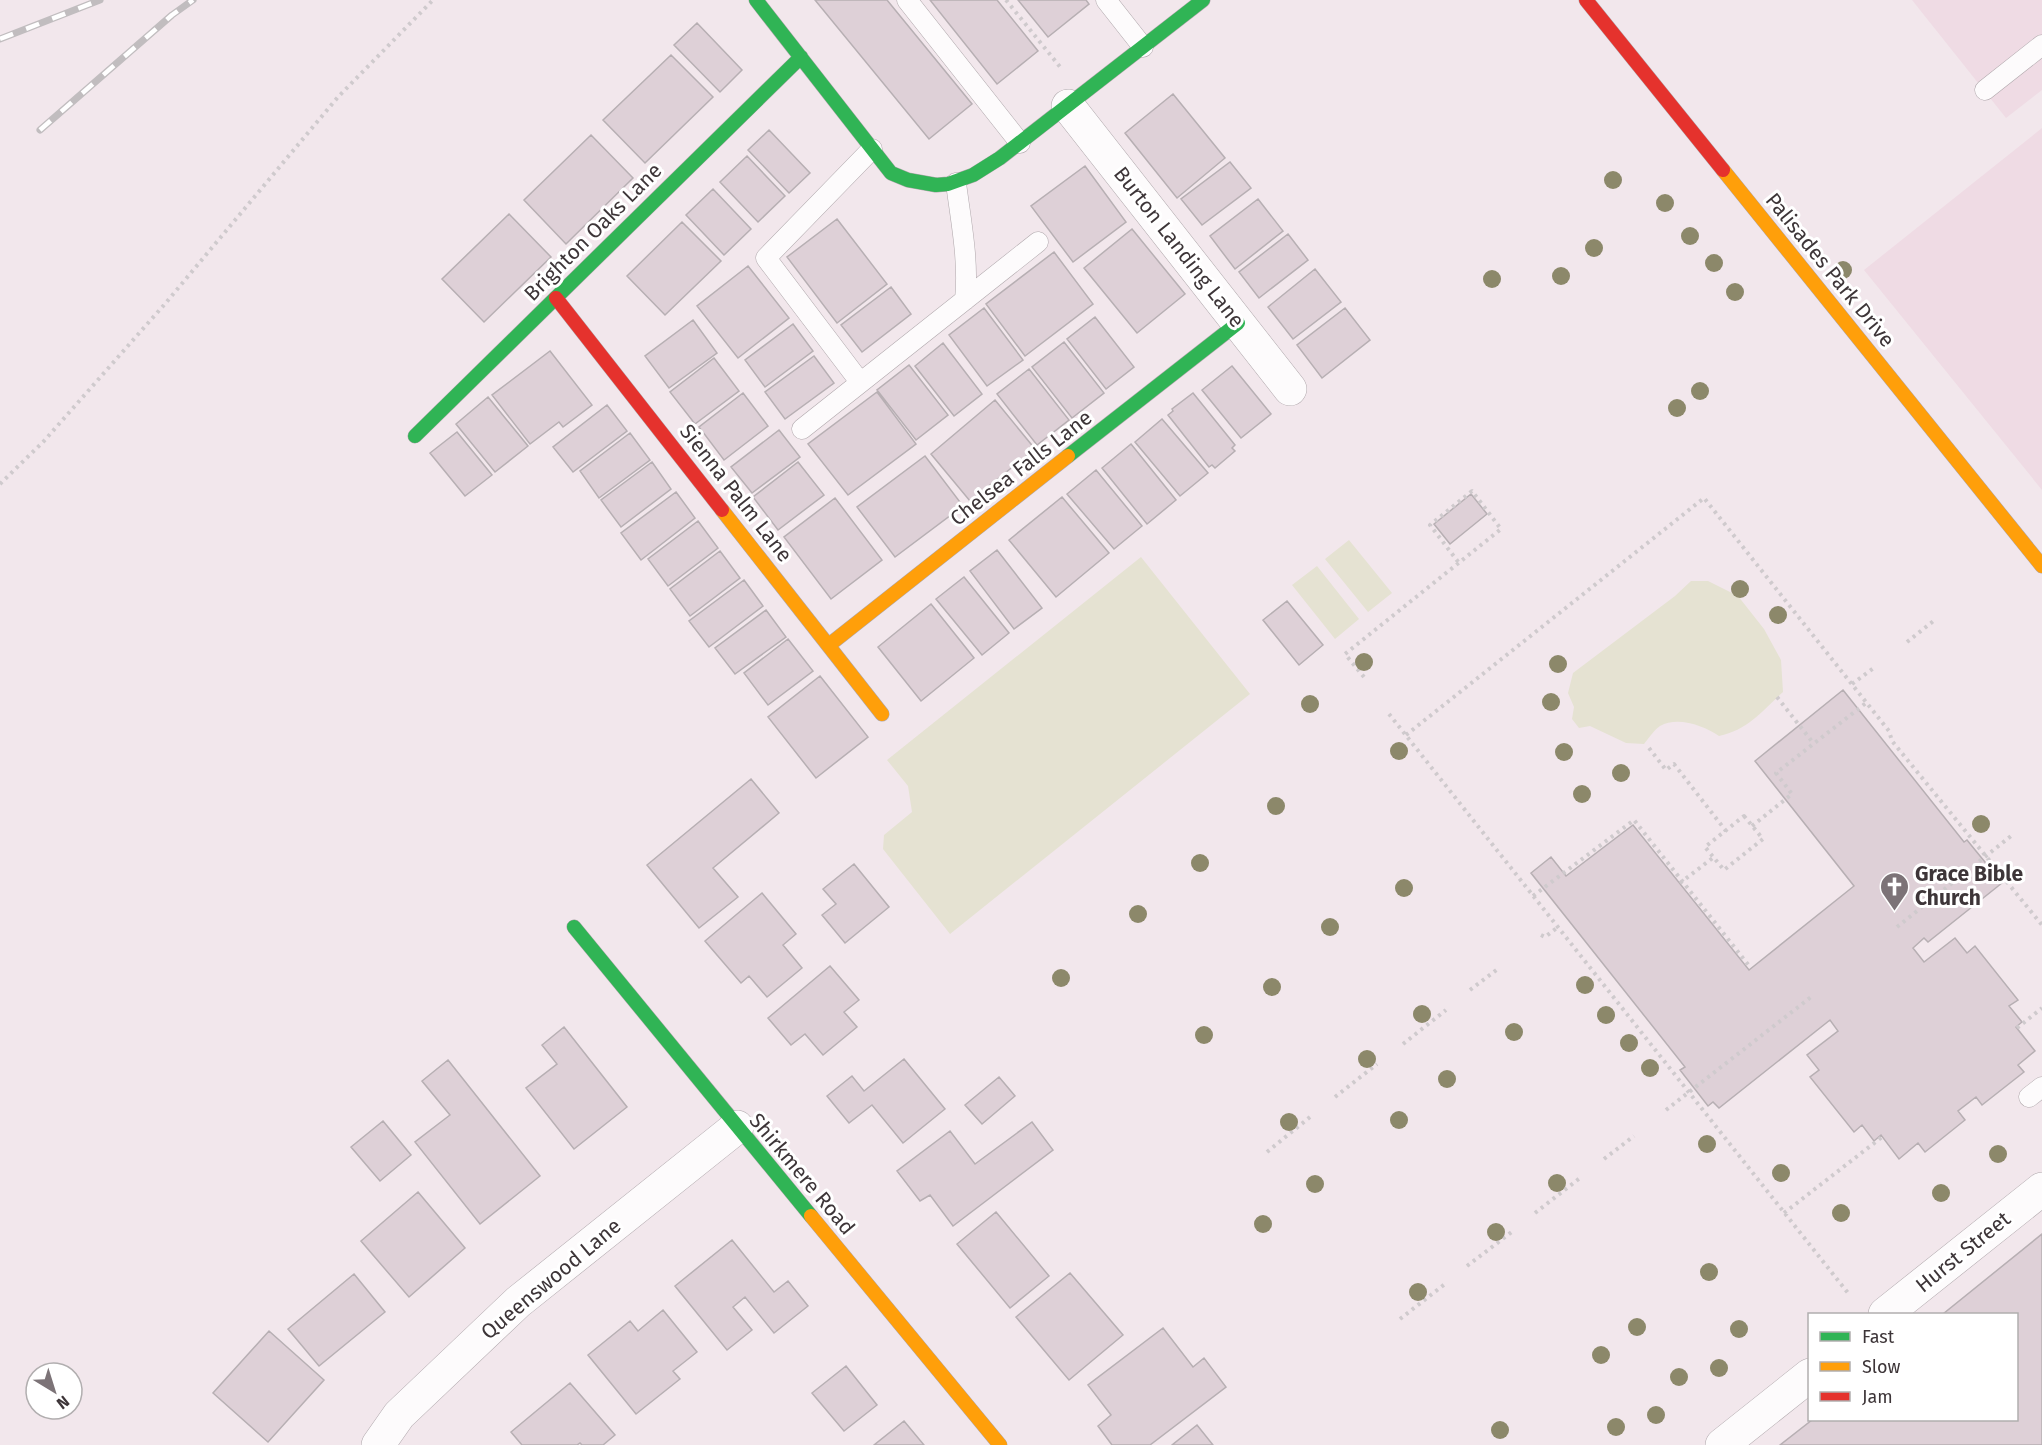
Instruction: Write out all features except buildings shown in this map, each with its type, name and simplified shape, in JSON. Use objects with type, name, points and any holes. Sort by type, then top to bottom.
[{"type":"street","points":[[756,0],[891,173],[929,186],[956,183],[972,177],[1020,143],[1203,0]]},
{"type":"street","name":"Palisades Park Drive","points":[[1586,0],[2042,566]]},
{"type":"street","name":"Brighton Oaks Lane","points":[[415,436],[801,57]]},
{"type":"street","name":"Burton Landing Lane","points":[[1068,106],[1290,389]]},
{"type":"street","name":"Sienna Palm Lane","points":[[556,298],[882,714]]},
{"type":"street","name":"Chelsea Falls Lane","points":[[829,645],[1238,323]]},
{"type":"street","name":"Shirkmere Road","points":[[574,927],[1000,1445]]},
{"type":"street","name":"Queenswood Lane","points":[[378,1445],[399,1415],[518,1302],[737,1127]]},
{"type":"street","name":"Hurst Street","points":[[1886,1313],[2042,1188]]},
{"type":"street","points":[[1722,1445],[1808,1376]]},
{"type":"lane","points":[[907,0],[1020,143]]},
{"type":"lane","points":[[1106,0],[1143,47]]},
{"type":"lane","points":[[1985,90],[2042,45]]},
{"type":"lane","points":[[860,382],[766,258],[872,149]]},
{"type":"lane","points":[[956,183],[967,280],[965,300]]},
{"type":"lane","points":[[802,429],[1038,242]]},
{"type":"path","points":[[0,484],[44,441],[164,305],[338,97],[433,0]]},
{"type":"path","points":[[1006,0],[1063,71]]},
{"type":"path","points":[[1364,678],[1345,654],[1502,529],[1472,491],[1430,525],[1459,562]]},
{"type":"path","points":[[1406,735],[1704,498],[1889,731],[1892,741],[2042,924]]},
{"type":"path","points":[[1907,642],[1936,619]]},
{"type":"path","points":[[1852,684],[1875,666]]},
{"type":"path","points":[[1777,697],[1814,744]]},
{"type":"path","points":[[1752,826],[1792,794],[1776,773],[1866,703]]},
{"type":"path","points":[[1389,714],[1848,1293]]},
{"type":"path","points":[[1649,748],[1666,770],[1674,764],[1726,831]]},
{"type":"path","points":[[1744,816],[1763,839],[1724,870],[1705,847],[1726,831],[1744,816]]},
{"type":"path","points":[[1533,896],[1634,820],[1750,967]]},
{"type":"path","points":[[1897,927],[2011,836]]},
{"type":"path","points":[[1681,882],[1714,857]]},
{"type":"path","points":[[1541,935],[1545,937],[1558,927]]},
{"type":"path","points":[[1470,990],[1498,968]]},
{"type":"path","points":[[1666,1110],[1811,997]]},
{"type":"path","points":[[2017,1028],[2042,1008]]},
{"type":"path","points":[[1403,1044],[1446,1010]]},
{"type":"path","points":[[1335,1097],[1377,1064]]},
{"type":"path","points":[[1267,1152],[1310,1117]]},
{"type":"path","points":[[1604,1159],[1634,1136]]},
{"type":"path","points":[[1784,1214],[1882,1137]]},
{"type":"path","points":[[1535,1213],[1580,1178]]},
{"type":"path","points":[[1467,1266],[1513,1231]]},
{"type":"path","points":[[1400,1319],[1444,1284]]},
{"type":"shaded area","points":[[1912,0],[2042,0],[2042,90],[2006,118]]},
{"type":"shaded area","points":[[2042,128],[2042,490],[1864,270]]},
{"type":"shaded area","points":[[1349,540],[1392,593],[1368,612],[1325,559]]},
{"type":"shaded area","points":[[1141,557],[1250,694],[950,934],[883,849],[884,835],[912,812],[908,786],[887,760]]},
{"type":"shaded area","points":[[1317,566],[1359,619],[1335,639],[1292,585]]},
{"type":"shaded area","points":[[1691,581],[1708,581],[1738,596],[1764,629],[1781,660],[1783,692],[1746,724],[1719,736],[1698,726],[1675,722],[1660,726],[1644,744],[1626,743],[1590,726],[1579,728],[1572,719],[1574,707],[1568,693],[1573,673],[1675,596]]},
{"type":"railway","points":[[0,39],[100,0]]},
{"type":"railway","points":[[40,130],[172,15],[193,0]]},
{"type":"traffic: fast","points":[[756,0],[891,173],[908,180],[936,185],[948,184],[973,175],[1000,158],[1203,0]]},
{"type":"traffic: fast","points":[[415,436],[801,57]]},
{"type":"traffic: fast","points":[[1068,456],[1238,323]]},
{"type":"traffic: fast","points":[[574,927],[811,1216]]},
{"type":"traffic: slow","points":[[1723,170],[2042,566]]},
{"type":"traffic: slow","points":[[829,645],[1068,456]]},
{"type":"traffic: slow","points":[[722,510],[882,714]]},
{"type":"traffic: slow","points":[[811,1216],[1000,1445]]},
{"type":"traffic: jam","points":[[1586,0],[1723,170]]},
{"type":"traffic: jam","points":[[556,298],[722,510]]},
{"type":"place","name":"Grace Bible Church","points":[[1894,912]]}]
